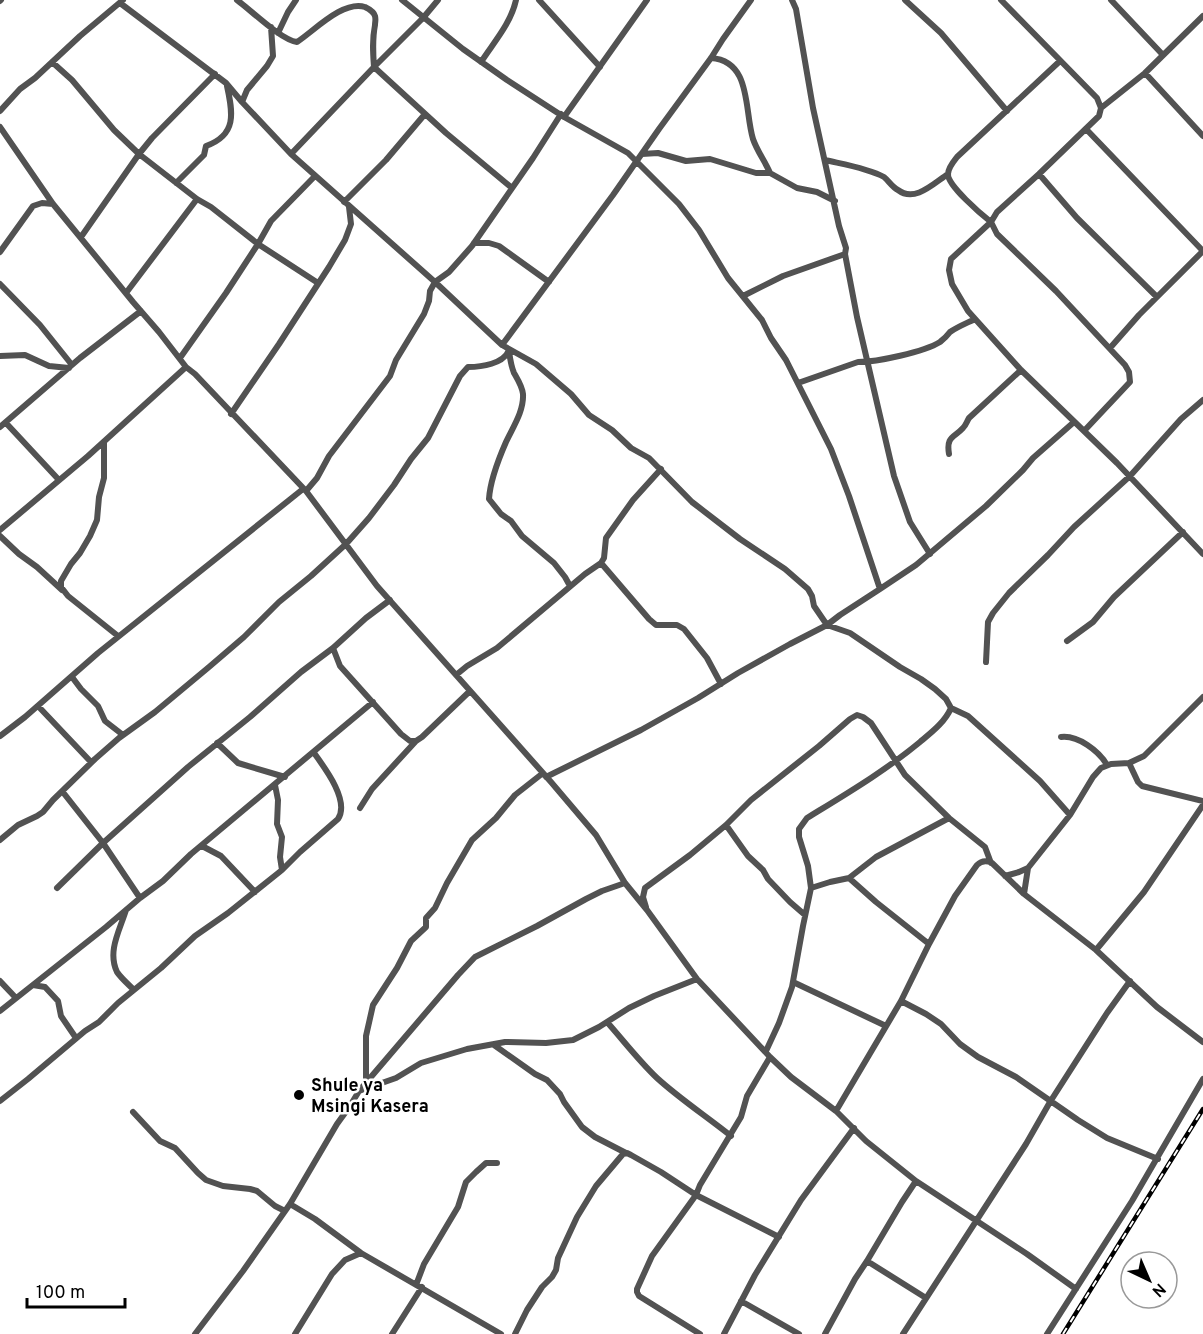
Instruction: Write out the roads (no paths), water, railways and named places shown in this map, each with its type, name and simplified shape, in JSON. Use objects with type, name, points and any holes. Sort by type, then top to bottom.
[{"type":"street","points":[[237,0],[278,33],[290,41],[297,42],[340,10],[362,6],[369,9],[376,19],[372,40],[374,67],[512,188]]},
{"type":"street","points":[[278,33],[296,0]]},
{"type":"street","points":[[402,0],[507,80],[563,116],[628,153],[673,198],[699,230],[728,278],[762,320],[798,383],[831,449],[880,589]]},
{"type":"street","points":[[291,154],[438,0]]},
{"type":"street","points":[[481,62],[509,21],[516,0]]},
{"type":"street","points":[[538,0],[600,67]]},
{"type":"street","points":[[0,736],[118,636],[263,520],[305,490],[317,478],[329,456],[390,376],[396,360],[424,314],[429,302],[430,291],[435,282],[449,272],[474,243],[647,0]]},
{"type":"street","points":[[502,345],[751,0]]},
{"type":"street","points":[[792,0],[796,9],[813,108],[846,248],[845,254],[856,317],[894,476],[910,522],[930,554]]},
{"type":"street","points":[[905,0],[941,33],[1007,111]]},
{"type":"street","points":[[1000,0],[1097,98],[1101,108],[1099,116],[997,212],[992,222],[951,259],[949,270],[952,284],[968,311],[1021,370],[1130,476],[1203,553]]},
{"type":"street","points":[[1111,0],[1163,55]]},
{"type":"street","points":[[0,111],[20,89],[122,2],[226,83],[291,154],[502,345],[536,364],[571,394],[589,415],[612,430],[631,448],[649,458],[692,502],[808,588],[814,606],[827,625],[850,633],[935,688],[951,708],[968,716],[1040,781],[1070,815]]},
{"type":"street","points":[[1101,108],[1145,73],[1203,16]]},
{"type":"street","points":[[242,102],[247,90],[273,56],[271,27]]},
{"type":"street","points":[[711,58],[722,59],[731,64],[740,74],[753,139],[770,173]]},
{"type":"street","points":[[1060,60],[957,157],[948,174],[950,182],[979,213],[992,222],[998,234],[1056,291],[1110,348],[1129,372],[1130,382],[1084,431]]},
{"type":"street","points":[[52,62],[72,80],[114,130],[140,154],[258,244],[318,283]]},
{"type":"street","points":[[1145,73],[1203,136]]},
{"type":"street","points":[[81,237],[153,138],[215,74]]},
{"type":"street","points":[[176,183],[204,155],[206,146],[220,139],[230,127],[232,118],[226,83]]},
{"type":"street","points":[[347,204],[425,114]]},
{"type":"street","points":[[0,127],[3,137],[53,204],[186,367],[305,490],[377,586],[596,835],[625,883],[698,979],[791,1077],[836,1111],[866,1141],[916,1180],[1076,1289]]},
{"type":"street","points":[[1086,129],[1203,251],[1139,315],[1110,348]]},
{"type":"street","points":[[642,154],[658,153],[686,161],[710,159],[756,173],[770,173],[797,188],[817,192],[835,201]]},
{"type":"street","points":[[825,160],[884,178],[896,190],[904,194],[926,190],[948,174]]},
{"type":"street","points":[[1039,174],[1077,218],[1157,297]]},
{"type":"street","points":[[180,358],[226,293],[271,220],[315,176]]},
{"type":"street","points":[[126,293],[197,199]]},
{"type":"street","points":[[0,252],[33,206],[53,204]]},
{"type":"street","points":[[231,414],[345,240],[351,225],[347,204]]},
{"type":"street","points":[[474,243],[499,246],[549,282]]},
{"type":"street","points":[[743,296],[783,276],[845,254]]},
{"type":"street","points":[[0,284],[40,325],[70,367]]},
{"type":"street","points":[[59,480],[3,425],[70,367],[141,311]]},
{"type":"street","points":[[798,383],[858,362],[899,356],[933,346],[952,331],[975,319]]},
{"type":"street","points":[[0,840],[18,825],[44,812],[62,790],[91,762],[202,673],[346,544],[369,518],[428,438],[460,376],[468,367],[479,368],[504,358],[509,350]]},
{"type":"street","points":[[509,350],[513,372],[523,393],[522,403],[499,460],[489,490],[489,499],[522,536],[554,563],[570,586]]},
{"type":"street","points":[[0,356],[25,355],[50,366],[70,367]]},
{"type":"street","points":[[0,530],[104,442],[186,367]]},
{"type":"street","points":[[949,453],[949,440],[963,428],[969,418],[1021,370]]},
{"type":"street","points":[[986,662],[986,627],[993,613],[1009,593],[1074,527],[1130,476],[1181,419],[1202,402]]},
{"type":"street","points":[[366,1083],[366,1036],[374,1005],[411,941],[426,927],[426,918],[435,908],[472,840],[496,818],[515,795],[545,775],[642,730],[827,625],[916,566],[986,506],[1040,451],[1074,422]]},
{"type":"street","points":[[63,590],[61,581],[80,553],[97,520],[99,497],[104,478],[104,442]]},
{"type":"street","points":[[456,675],[497,648],[570,586],[601,563],[604,558],[606,538],[633,500],[661,469]]},
{"type":"street","points":[[1067,641],[1093,622],[1114,597],[1183,532]]},
{"type":"street","points":[[0,536],[63,590],[68,597],[118,636]]},
{"type":"street","points":[[601,563],[656,625],[677,625],[684,629],[707,658],[721,684]]},
{"type":"street","points":[[57,888],[188,766],[390,600]]},
{"type":"street","points":[[333,648],[340,666],[401,734],[410,741],[416,741]]},
{"type":"street","points":[[72,676],[98,706],[105,721],[123,735]]},
{"type":"street","points":[[360,808],[372,789],[416,741],[470,691]]},
{"type":"street","points":[[1005,876],[1028,868],[1070,815],[1101,768],[1107,765],[1129,763],[1144,756],[1203,697]]},
{"type":"street","points":[[0,1011],[163,881],[191,854],[373,702]]},
{"type":"street","points":[[38,706],[91,762]]},
{"type":"street","points":[[700,1334],[639,1296],[637,1288],[652,1256],[696,1195],[731,1136],[741,1117],[747,1096],[768,1054],[779,1023],[793,982],[811,888],[799,829],[807,818],[896,762],[947,717],[951,708]]},
{"type":"street","points":[[647,910],[643,897],[645,888],[650,883],[669,872],[726,825],[751,800],[850,719],[857,716],[863,717],[871,723],[905,776],[949,818],[984,847],[992,863],[1005,876],[1024,894],[1096,950],[1157,1007],[1203,1042]]},
{"type":"street","points":[[1061,737],[1069,736],[1080,742],[1102,757],[1107,765]]},
{"type":"street","points":[[217,743],[238,763],[285,777]]},
{"type":"street","points":[[0,1101],[76,1038],[99,1022],[195,936],[228,914],[282,870],[339,819],[342,813],[335,786],[314,753]]},
{"type":"street","points":[[1096,950],[1144,892],[1203,803],[1142,786],[1129,763]]},
{"type":"street","points":[[275,784],[278,800],[277,824],[282,837],[280,858],[282,870]]},
{"type":"street","points":[[62,790],[103,843],[140,898]]},
{"type":"street","points":[[811,888],[849,879],[876,857],[949,818]]},
{"type":"street","points":[[726,825],[768,879],[805,915]]},
{"type":"street","points":[[202,846],[221,856],[255,892]]},
{"type":"street","points":[[836,1111],[901,1001],[955,896],[980,862],[992,863]]},
{"type":"street","points":[[1024,894],[1028,868]]},
{"type":"street","points":[[849,879],[929,944]]},
{"type":"street","points":[[195,1334],[290,1204],[359,1091],[475,957],[586,899],[625,883]]},
{"type":"street","points":[[126,910],[113,954],[118,974],[134,990]]},
{"type":"street","points":[[359,1091],[396,1077],[421,1063],[467,1049],[518,1042],[566,1042],[580,1037],[654,996],[698,979]]},
{"type":"street","points":[[0,981],[16,999]]},
{"type":"street","points":[[903,1334],[1026,1144],[1107,1013],[1130,981]]},
{"type":"street","points":[[793,982],[886,1026]]},
{"type":"street","points":[[33,985],[45,987],[58,1001],[61,1016],[76,1038]]},
{"type":"street","points":[[901,1001],[941,1024],[960,1044],[978,1057],[1016,1077],[1050,1102],[1107,1138],[1158,1160]]},
{"type":"street","points":[[607,1022],[655,1076],[685,1102],[731,1136]]},
{"type":"street","points":[[494,1045],[547,1080],[561,1094],[582,1127],[595,1137],[661,1172],[696,1195],[779,1237]]},
{"type":"street","points":[[1047,1334],[1158,1160],[1203,1079]]},
{"type":"street","points":[[133,1112],[160,1141],[175,1148],[206,1180],[223,1186],[257,1191],[285,1211]]},
{"type":"street","points":[[724,1334],[755,1275],[801,1200],[854,1128]]},
{"type":"street","points":[[514,1334],[542,1287],[556,1270],[558,1258],[577,1217],[591,1194],[623,1154],[627,1153]]},
{"type":"street","points":[[392,1334],[419,1286],[424,1264],[458,1207],[469,1178],[486,1163],[497,1163]]},
{"type":"street","points":[[825,1334],[844,1298],[916,1180]]},
{"type":"street","points":[[290,1204],[315,1219],[361,1253],[501,1334]]},
{"type":"street","points":[[295,1334],[332,1274],[345,1260],[361,1253]]},
{"type":"street","points":[[867,1261],[926,1298]]},
{"type":"street","points":[[741,1301],[799,1334]]},
{"type":"railway","points":[[1063,1334],[1203,1109]]},
{"type":"place","name":"Shule ya Msingi Kasera","points":[[299,1095]]}]
